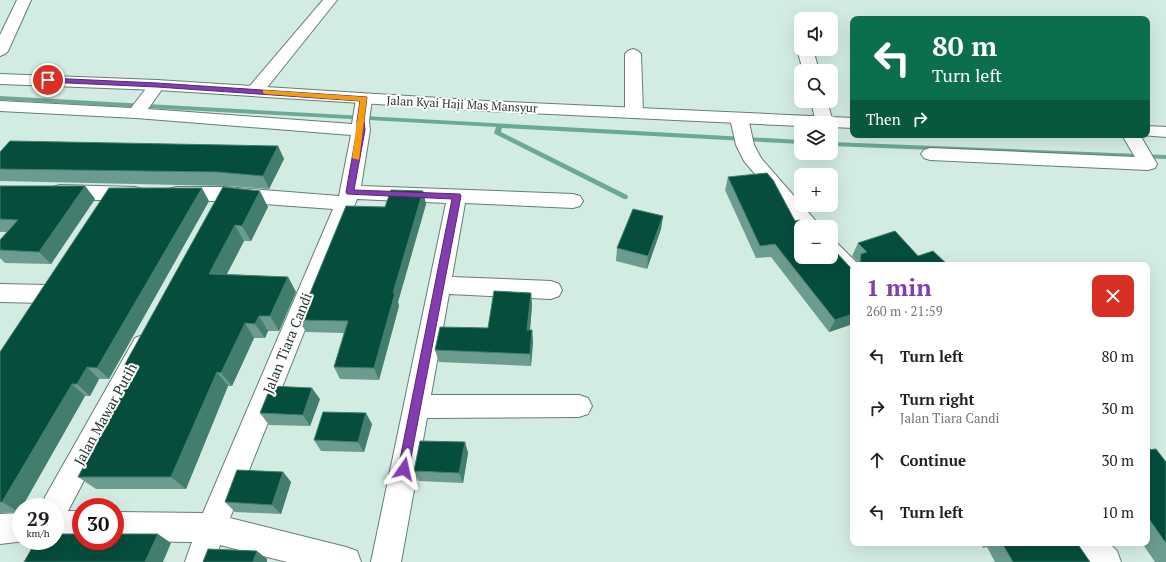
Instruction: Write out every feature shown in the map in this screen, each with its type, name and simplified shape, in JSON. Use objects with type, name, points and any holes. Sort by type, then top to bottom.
[{"type":"main road","points":[[0,51],[24,0]]},
{"type":"main road","points":[[255,91],[330,0]]},
{"type":"main road","points":[[632,54],[634,112]]},
{"type":"main road","name":"Jalan Kyai Haji Mas Mansyur","points":[[0,79],[154,88],[255,91],[362,115],[487,106],[634,112],[742,130],[794,125]]},
{"type":"main road","points":[[137,111],[154,88]]},
{"type":"main road","points":[[0,106],[137,111],[362,115]]},
{"type":"main road","name":"Jalan Tiara Candi","points":[[200,562],[211,528],[347,198],[362,115]]},
{"type":"main road","name":"Jalan Kyai Haji Mas Mansyur","points":[[838,122],[850,123]]},
{"type":"main road","points":[[742,130],[753,161],[805,220]]},
{"type":"main road","points":[[1150,134],[1166,132]]},
{"type":"main road","points":[[930,154],[1148,164],[1138,138]]},
{"type":"main road","points":[[42,192],[225,194],[347,198],[457,196],[573,201]]},
{"type":"main road","points":[[100,212],[112,193]]},
{"type":"main road","points":[[213,215],[225,194]]},
{"type":"main road","points":[[386,562],[457,196]]},
{"type":"main road","points":[[838,257],[850,270]]},
{"type":"main road","points":[[34,313],[59,275]]},
{"type":"main road","points":[[439,285],[551,290]]},
{"type":"main road","points":[[0,293],[47,294]]},
{"type":"main road","name":"Jalan Mawar Putih","points":[[60,498],[153,326]]},
{"type":"main road","points":[[416,407],[579,406]]},
{"type":"main road","points":[[124,527],[211,528],[346,562]]},
{"type":"main road","points":[[0,529],[12,528]]},
{"type":"main road","points":[[1093,546],[1106,562]]},
{"type":"building","points":[[10,141],[278,146],[263,176],[218,172],[0,169],[0,152]]},
{"type":"building","points":[[767,173],[773,180],[794,220],[794,264],[838,264],[838,254],[850,267],[850,315],[835,320],[775,244],[760,246],[728,177]]},
{"type":"building","points":[[0,186],[85,186],[39,252],[0,250],[0,240],[18,220],[0,219]]},
{"type":"building","points":[[223,187],[260,191],[242,226],[235,225],[209,274],[288,277],[270,316],[259,316],[255,324],[245,323],[221,373],[217,372],[171,477],[78,477],[136,367],[124,366]]},
{"type":"building","points":[[109,188],[202,188],[97,368],[87,367],[77,384],[72,384],[2,502],[0,502],[0,352]]},
{"type":"building","points":[[391,190],[423,191],[393,293],[395,293],[374,368],[334,367],[348,321],[299,320],[346,206],[385,207]]},
{"type":"building","points":[[633,209],[663,216],[648,256],[617,248]]},
{"type":"building","points":[[895,231],[918,256],[933,251],[945,262],[860,262],[861,254],[867,252],[858,243]]},
{"type":"building","points":[[494,291],[531,293],[527,330],[532,330],[530,354],[435,350],[440,327],[488,328]]},
{"type":"building","points":[[271,386],[312,388],[303,415],[260,413]]},
{"type":"building","points":[[323,412],[366,413],[358,442],[314,440]]},
{"type":"building","points":[[420,441],[465,442],[459,473],[414,471]]},
{"type":"building","points":[[1156,449],[1166,462],[1166,543],[1150,520],[1150,450]]},
{"type":"building","points":[[237,470],[283,472],[272,505],[225,502]]},
{"type":"building","points":[[64,534],[72,534],[72,550],[124,550],[124,534],[158,534],[145,562],[24,562],[31,550],[64,550]]},
{"type":"building","points":[[1004,546],[1079,546],[1090,562],[1013,562]]},
{"type":"building","points":[[208,549],[257,551],[253,562],[203,562]]},
{"type":"waterway","points":[[0,98],[500,125]]},
{"type":"waterway","points":[[500,125],[794,142]]},
{"type":"waterway","points":[[500,125],[497,133],[624,197]]},
{"type":"waterway","points":[[838,144],[1166,157]]},
{"type":"slow traffic","points":[[265,92],[364,99],[356,158]]},
{"type":"route","points":[[48,80],[157,85],[364,99],[360,121],[361,130],[350,192],[457,196],[404,469]]}]
